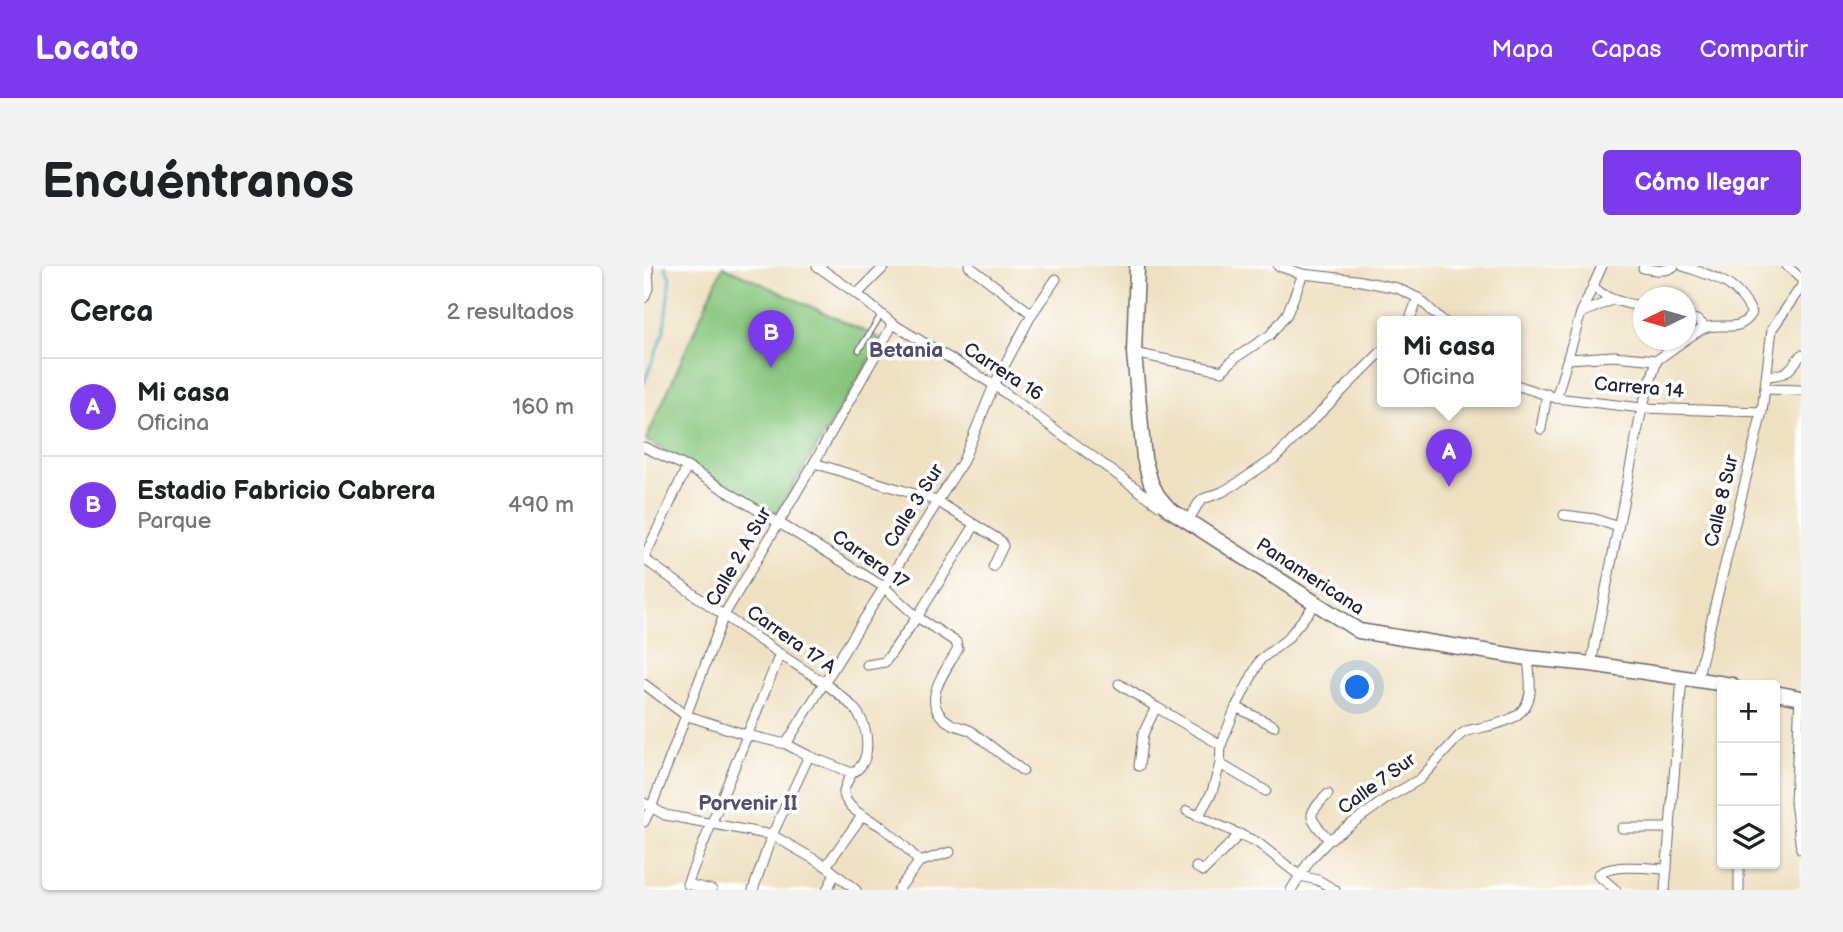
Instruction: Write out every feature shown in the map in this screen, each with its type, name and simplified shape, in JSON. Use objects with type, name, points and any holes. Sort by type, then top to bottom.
[{"type":"main road","name":"Panamericana","points":[[1137,266],[1134,353],[1144,458],[1158,496],[1169,509],[1359,631],[1528,658],[1591,664],[1717,683]]},
{"type":"main road","points":[[1780,694],[1800,697]]},
{"type":"street","points":[[644,298],[649,286],[648,266]]},
{"type":"street","name":"Carrera 16","points":[[817,266],[857,294],[892,324],[994,385],[1158,504],[1169,509]]},
{"type":"street","points":[[857,294],[885,266]]},
{"type":"street","points":[[969,266],[1032,314]]},
{"type":"street","points":[[1278,266],[1303,274],[1397,288],[1418,298],[1438,316]]},
{"type":"street","points":[[1541,429],[1568,359],[1581,313],[1602,266]]},
{"type":"street","points":[[1643,268],[1658,271],[1669,270],[1674,266]]},
{"type":"street","points":[[1591,664],[1642,408],[1657,360],[1706,327],[1735,326],[1748,321],[1752,313],[1736,289],[1713,276],[1683,266]]},
{"type":"street","points":[[1787,266],[1801,279]]},
{"type":"street","points":[[1134,353],[1218,371],[1226,369],[1236,358],[1270,335],[1287,314],[1303,274]]},
{"type":"street","name":"Calle 3 Sur","points":[[786,744],[963,461],[994,385],[1032,314],[1056,279]]},
{"type":"street","points":[[1593,286],[1612,300],[1633,305]]},
{"type":"street","name":"Calle 8 Sur","points":[[1697,680],[1762,412],[1772,329],[1801,287]]},
{"type":"street","points":[[1411,316],[1418,298]]},
{"type":"street","points":[[1581,313],[1612,300]]},
{"type":"street","points":[[1696,320],[1706,327]]},
{"type":"street","name":"Calle 2 A Sur","points":[[644,822],[724,615],[892,324]]},
{"type":"street","points":[[1767,376],[1780,375],[1791,370],[1801,355]]},
{"type":"street","points":[[1188,521],[1203,499],[1222,492],[1275,458],[1377,356]]},
{"type":"street","points":[[1568,359],[1614,356],[1657,360]]},
{"type":"street","name":"Carrera 14","points":[[1521,387],[1552,396],[1642,408],[1762,412]]},
{"type":"street","points":[[1766,389],[1801,390]]},
{"type":"street","name":"Carrera 17","points":[[644,447],[687,467],[884,587],[918,617],[956,642],[958,649],[934,693],[934,705],[951,724],[971,731],[1023,771]]},
{"type":"street","points":[[814,463],[937,501],[1001,541],[1003,546],[993,567]]},
{"type":"street","points":[[644,559],[687,467]]},
{"type":"street","points":[[1564,515],[1594,519],[1618,527]]},
{"type":"street","points":[[867,665],[885,662],[918,617],[975,525]]},
{"type":"street","name":"Carrera 17 A","points":[[644,559],[825,683],[856,710],[865,724],[867,738],[865,757],[858,770],[852,773]]},
{"type":"street","points":[[1198,817],[1212,792],[1220,764],[1221,745],[1236,707],[1260,660],[1287,639],[1315,604]]},
{"type":"street","points":[[712,890],[687,884],[780,654]]},
{"type":"street","name":"Calle 7 Sur","points":[[1294,889],[1310,860],[1329,840],[1386,799],[1420,779],[1460,735],[1516,717],[1524,709],[1530,694],[1528,658]]},
{"type":"street","points":[[1665,890],[1682,678]]},
{"type":"street","points":[[644,684],[685,715],[747,735],[786,744],[852,773],[844,790],[845,796],[862,816],[881,827],[919,862]]},
{"type":"street","points":[[1119,684],[1221,745]]},
{"type":"street","points":[[1800,697],[1795,802],[1801,849]]},
{"type":"street","points":[[1139,765],[1143,734],[1156,707]]},
{"type":"street","points":[[1236,707],[1274,726]]},
{"type":"street","points":[[752,890],[772,835],[809,756]]},
{"type":"street","points":[[1220,764],[1266,791]]},
{"type":"street","points":[[1328,794],[1312,811],[1311,816],[1329,840]]},
{"type":"street","points":[[648,806],[665,815],[772,835],[826,866],[856,890]]},
{"type":"street","points":[[1187,811],[1257,842],[1300,876],[1318,880],[1335,890]]},
{"type":"street","points":[[826,866],[862,816]]},
{"type":"street","points":[[1622,828],[1670,828]]},
{"type":"street","points":[[1200,869],[1240,834]]},
{"type":"street","points":[[898,890],[919,862],[950,852]]},
{"type":"street","points":[[1616,890],[1598,875],[1602,871],[1624,868],[1667,869]]},
{"type":"street","points":[[1738,890],[1739,869]]},
{"type":"street","points":[[827,890],[835,874]]},
{"type":"lane","points":[[859,350],[882,315]]},
{"type":"green space","points":[[723,266],[879,338],[880,343],[777,512],[770,513],[646,440]]},
{"type":"waterway","points":[[644,383],[664,331],[670,278],[665,266]]},
{"type":"place","name":"Estadio Fabricio Cabrera","points":[[771,368]]},
{"type":"place","name":"Mi casa","points":[[1449,487]]},
{"type":"district","name":"Betania","points":[[906,350]]},
{"type":"district","name":"Porvenir II","points":[[748,803]]}]
